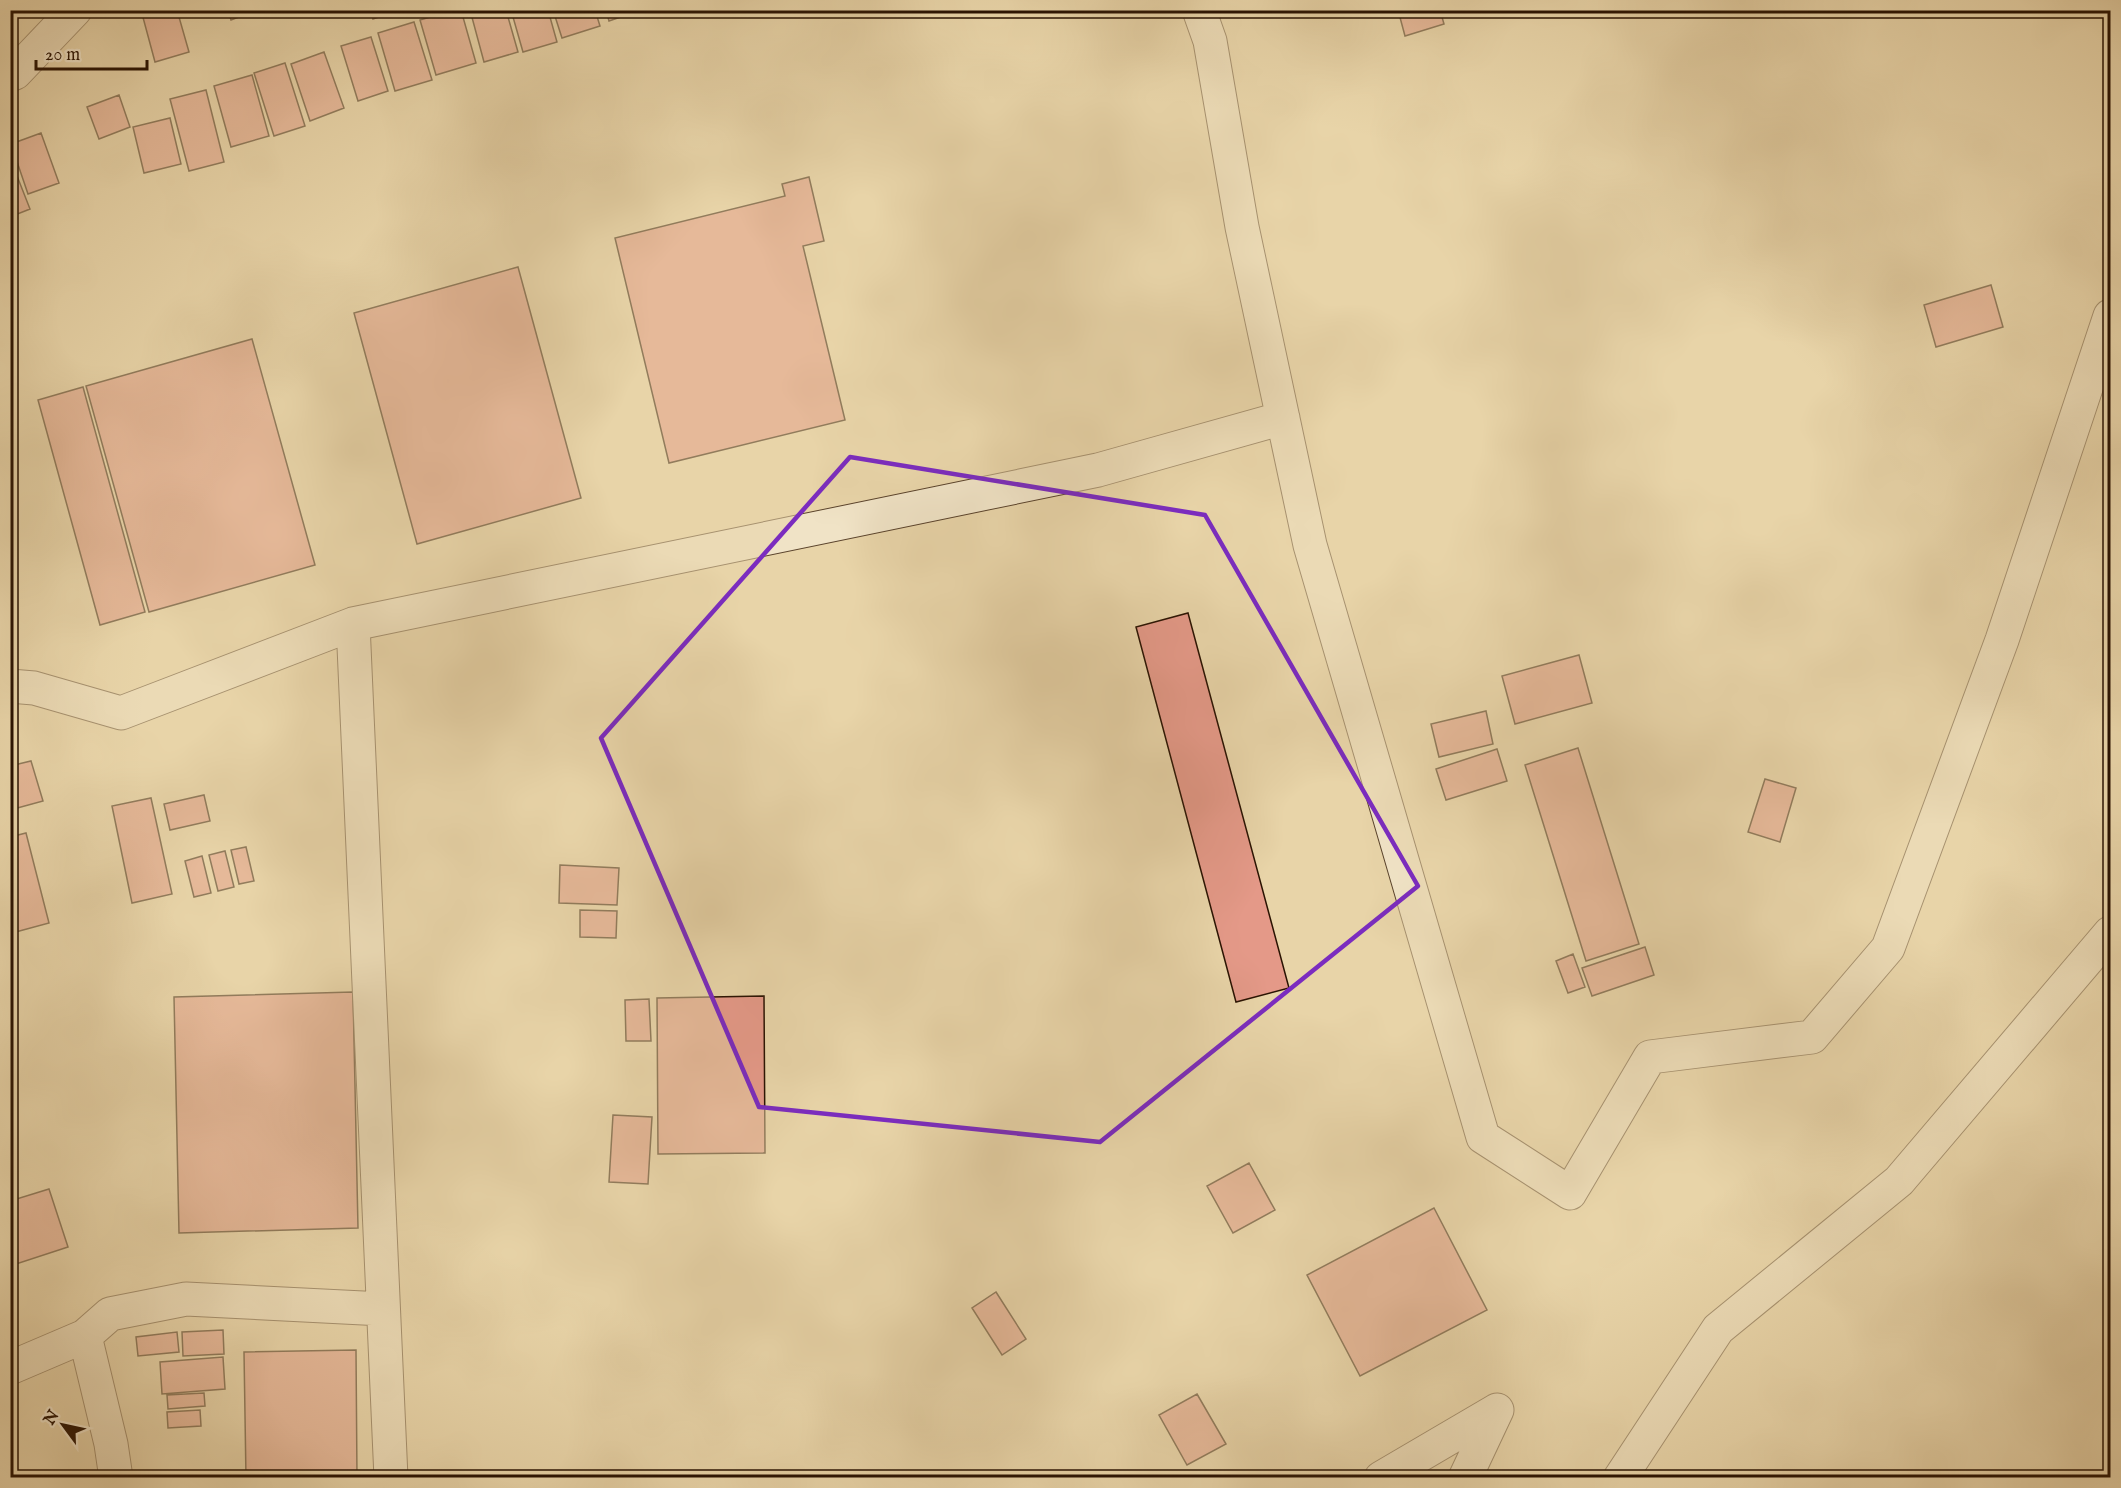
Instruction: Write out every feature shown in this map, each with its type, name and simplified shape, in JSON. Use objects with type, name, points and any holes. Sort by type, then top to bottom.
[{"type":"street","points":[[10,75],[15,73],[75,10]]},
{"type":"street","points":[[1199,10],[1210,41],[1242,227],[1310,545],[1483,1137],[1570,1193],[1650,1057],[1812,1037],[1888,948],[2002,640],[2110,316]]},
{"type":"street","points":[[10,686],[34,688],[121,713],[353,624],[1098,470],[1283,418]]},
{"type":"street","points":[[353,624],[391,1478]]},
{"type":"street","points":[[1620,1478],[1718,1329],[1899,1181],[2110,933]]},
{"type":"street","points":[[10,1368],[85,1335],[110,1314],[186,1299],[383,1309]]},
{"type":"street","points":[[85,1335],[111,1444],[116,1478]]},
{"type":"street","points":[[1381,1478],[1497,1410],[1465,1478]]},
{"type":"highlighted area","points":[[850,457],[1205,515],[1418,886],[1100,1142],[759,1107],[601,738]]},
{"type":"building","points":[[141,10],[177,10],[189,52],[155,62]]},
{"type":"building","points":[[228,10],[257,10],[231,20]]},
{"type":"building","points":[[371,10],[399,10],[373,19]]},
{"type":"building","points":[[461,10],[476,63],[436,75],[420,20]]},
{"type":"building","points":[[470,10],[506,10],[518,52],[484,62]]},
{"type":"building","points":[[511,10],[548,10],[557,42],[523,52]]},
{"type":"building","points":[[553,10],[595,10],[600,26],[562,38]]},
{"type":"building","points":[[606,10],[641,10],[609,21]]},
{"type":"building","points":[[1398,10],[1440,10],[1444,24],[1405,36]]},
{"type":"building","points":[[414,22],[432,80],[395,91],[378,33]]},
{"type":"building","points":[[371,37],[388,91],[358,101],[341,46]]},
{"type":"building","points":[[324,52],[344,108],[310,121],[291,64]]},
{"type":"building","points":[[285,63],[305,126],[274,136],[254,73]]},
{"type":"building","points":[[252,75],[269,136],[231,147],[214,86]]},
{"type":"building","points":[[206,90],[224,162],[189,171],[170,99]]},
{"type":"building","points":[[119,95],[130,127],[99,139],[87,107]]},
{"type":"building","points":[[170,118],[181,164],[144,173],[133,127]]},
{"type":"building","points":[[41,133],[59,183],[28,194],[11,144]]},
{"type":"building","points":[[10,158],[30,209],[10,217]]},
{"type":"building","points":[[809,177],[824,241],[803,246],[845,420],[669,463],[615,238],[785,196],[782,184]]},
{"type":"building","points":[[518,267],[581,498],[417,544],[354,313]]},
{"type":"building","points":[[1991,285],[2003,327],[1936,347],[1924,305]]},
{"type":"building","points":[[252,339],[315,565],[149,612],[86,386]]},
{"type":"building","points":[[83,387],[145,612],[100,625],[38,400]]},
{"type":"building","points":[[1188,613],[1289,988],[1236,1002],[1136,627]]},
{"type":"building","points":[[1579,655],[1592,703],[1515,724],[1502,676]]},
{"type":"building","points":[[1486,711],[1493,744],[1439,757],[1431,724]]},
{"type":"building","points":[[10,716],[17,737],[10,739]]},
{"type":"building","points":[[1578,748],[1639,944],[1586,961],[1525,765]]},
{"type":"building","points":[[1497,749],[1507,781],[1446,800],[1436,769]]},
{"type":"building","points":[[31,761],[43,801],[10,810],[10,766]]},
{"type":"building","points":[[1765,779],[1796,788],[1780,842],[1748,832]]},
{"type":"building","points":[[204,795],[210,821],[170,830],[164,804]]},
{"type":"building","points":[[151,798],[172,894],[132,903],[112,806]]},
{"type":"building","points":[[26,833],[49,923],[12,933],[10,837]]},
{"type":"building","points":[[246,847],[254,881],[239,884],[231,850]]},
{"type":"building","points":[[225,851],[234,887],[218,891],[209,855]]},
{"type":"building","points":[[202,856],[211,893],[194,897],[185,861]]},
{"type":"building","points":[[560,865],[619,868],[617,905],[559,903]]},
{"type":"building","points":[[580,910],[617,911],[616,938],[580,937]]},
{"type":"building","points":[[1645,947],[1654,975],[1592,996],[1582,968]]},
{"type":"building","points":[[1573,954],[1585,987],[1568,993],[1556,961]]},
{"type":"building","points":[[353,992],[358,1228],[179,1233],[174,997]]},
{"type":"building","points":[[764,996],[765,1153],[658,1154],[657,998]]},
{"type":"building","points":[[649,999],[651,1041],[626,1041],[625,1000]]},
{"type":"building","points":[[613,1115],[652,1117],[648,1184],[609,1182]]},
{"type":"building","points":[[1249,1163],[1275,1210],[1233,1233],[1207,1186]]},
{"type":"building","points":[[49,1189],[68,1247],[10,1266],[10,1201]]},
{"type":"building","points":[[1434,1208],[1487,1310],[1360,1376],[1307,1275]]},
{"type":"building","points":[[996,1292],[1026,1339],[1002,1355],[972,1308]]},
{"type":"building","points":[[223,1330],[224,1354],[183,1356],[182,1332]]},
{"type":"building","points":[[177,1332],[179,1352],[138,1356],[136,1337]]},
{"type":"building","points":[[356,1350],[357,1478],[246,1478],[244,1352]]},
{"type":"building","points":[[223,1357],[225,1389],[162,1394],[160,1362]]},
{"type":"building","points":[[204,1393],[205,1406],[168,1409],[167,1395]]},
{"type":"building","points":[[1197,1394],[1226,1444],[1187,1465],[1159,1415]]},
{"type":"building","points":[[200,1410],[201,1426],[168,1428],[167,1412]]}]
